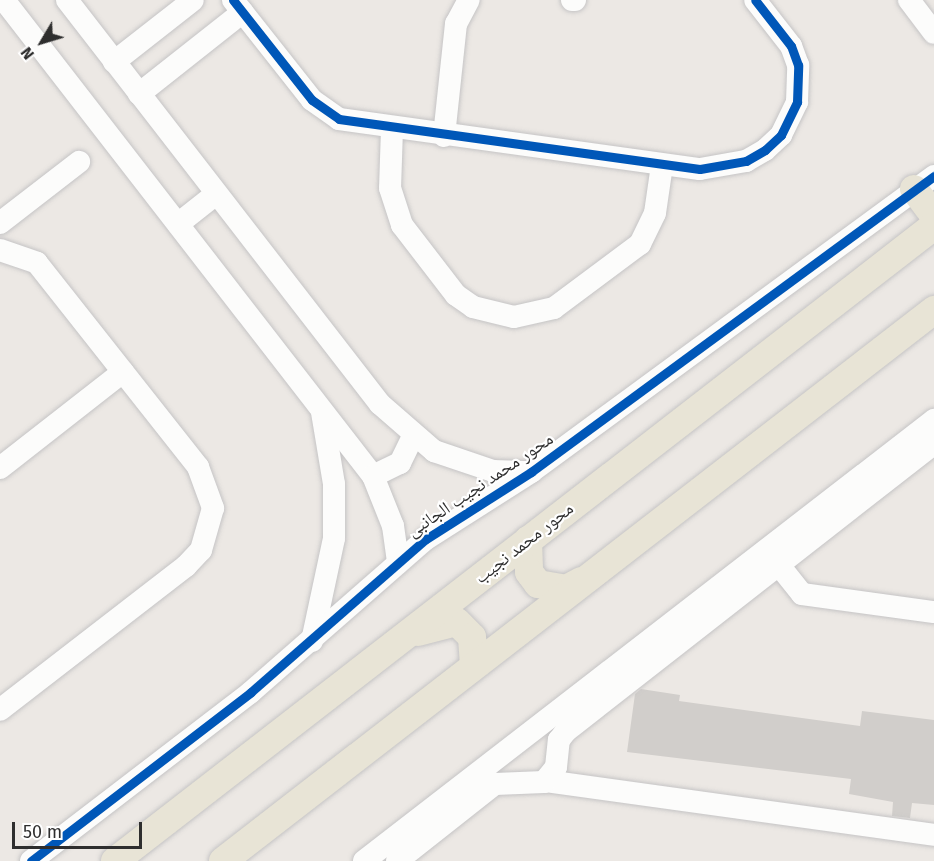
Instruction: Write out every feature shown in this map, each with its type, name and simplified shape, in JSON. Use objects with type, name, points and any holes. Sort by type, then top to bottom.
[{"type":"main road","points":[[924,183],[934,216]]},
{"type":"main road","name":"محور محمد نجيب","points":[[116,861],[934,226]]},
{"type":"main road","points":[[223,861],[934,310]]},
{"type":"main road","points":[[528,540],[529,572],[538,584],[566,589],[593,574]]},
{"type":"main road","points":[[400,640],[457,622],[472,637],[474,665]]},
{"type":"street","points":[[4,0],[321,404],[373,476],[393,526],[398,563]]},
{"type":"street","points":[[67,0],[380,404],[413,436],[452,459],[493,471],[531,472]]},
{"type":"street","points":[[114,62],[193,0]]},
{"type":"street","points":[[444,136],[456,24],[469,0]]},
{"type":"street","points":[[139,94],[238,6],[324,111],[355,124],[700,169],[747,161],[765,150],[791,119],[798,65],[791,46],[755,0]]},
{"type":"street","points":[[909,0],[934,33]]},
{"type":"street","points":[[392,129],[390,188],[402,225],[456,295],[473,307],[514,318],[554,308],[640,244],[654,213],[662,165]]},
{"type":"street","points":[[0,223],[79,162]]},
{"type":"street","name":"محور محمد نجيب الجانبى","points":[[31,861],[312,641],[398,563],[436,532],[531,472],[924,183]]},
{"type":"street","points":[[178,224],[216,194]]},
{"type":"street","points":[[0,249],[37,263],[209,486],[211,530],[186,566],[0,710]]},
{"type":"street","points":[[0,468],[123,372]]},
{"type":"street","points":[[312,641],[328,583],[336,511],[321,404]]},
{"type":"street","points":[[556,750],[566,731],[934,420]]},
{"type":"street","points":[[373,476],[400,463],[413,436]]},
{"type":"street","points":[[364,861],[535,730],[772,557],[934,444]]},
{"type":"street","points":[[772,557],[802,594],[934,612]]},
{"type":"street","points":[[397,861],[495,784],[514,783],[535,786],[546,781],[556,766],[556,750],[550,735],[535,730]]},
{"type":"street","points":[[500,757],[502,772],[514,783]]},
{"type":"street","points":[[546,781],[934,836]]},
{"type":"building","points":[[641,689],[680,695],[679,701],[860,726],[862,711],[934,720],[934,805],[912,803],[910,818],[892,816],[893,802],[849,794],[851,779],[627,752],[635,694]]},
{"type":"cycle path","points":[[233,0],[312,100],[339,119],[700,169],[746,161],[765,150],[781,135],[797,102],[798,65],[791,46],[755,0]]},
{"type":"cycle path","points":[[31,861],[251,692],[426,539],[531,472],[934,176]]}]
